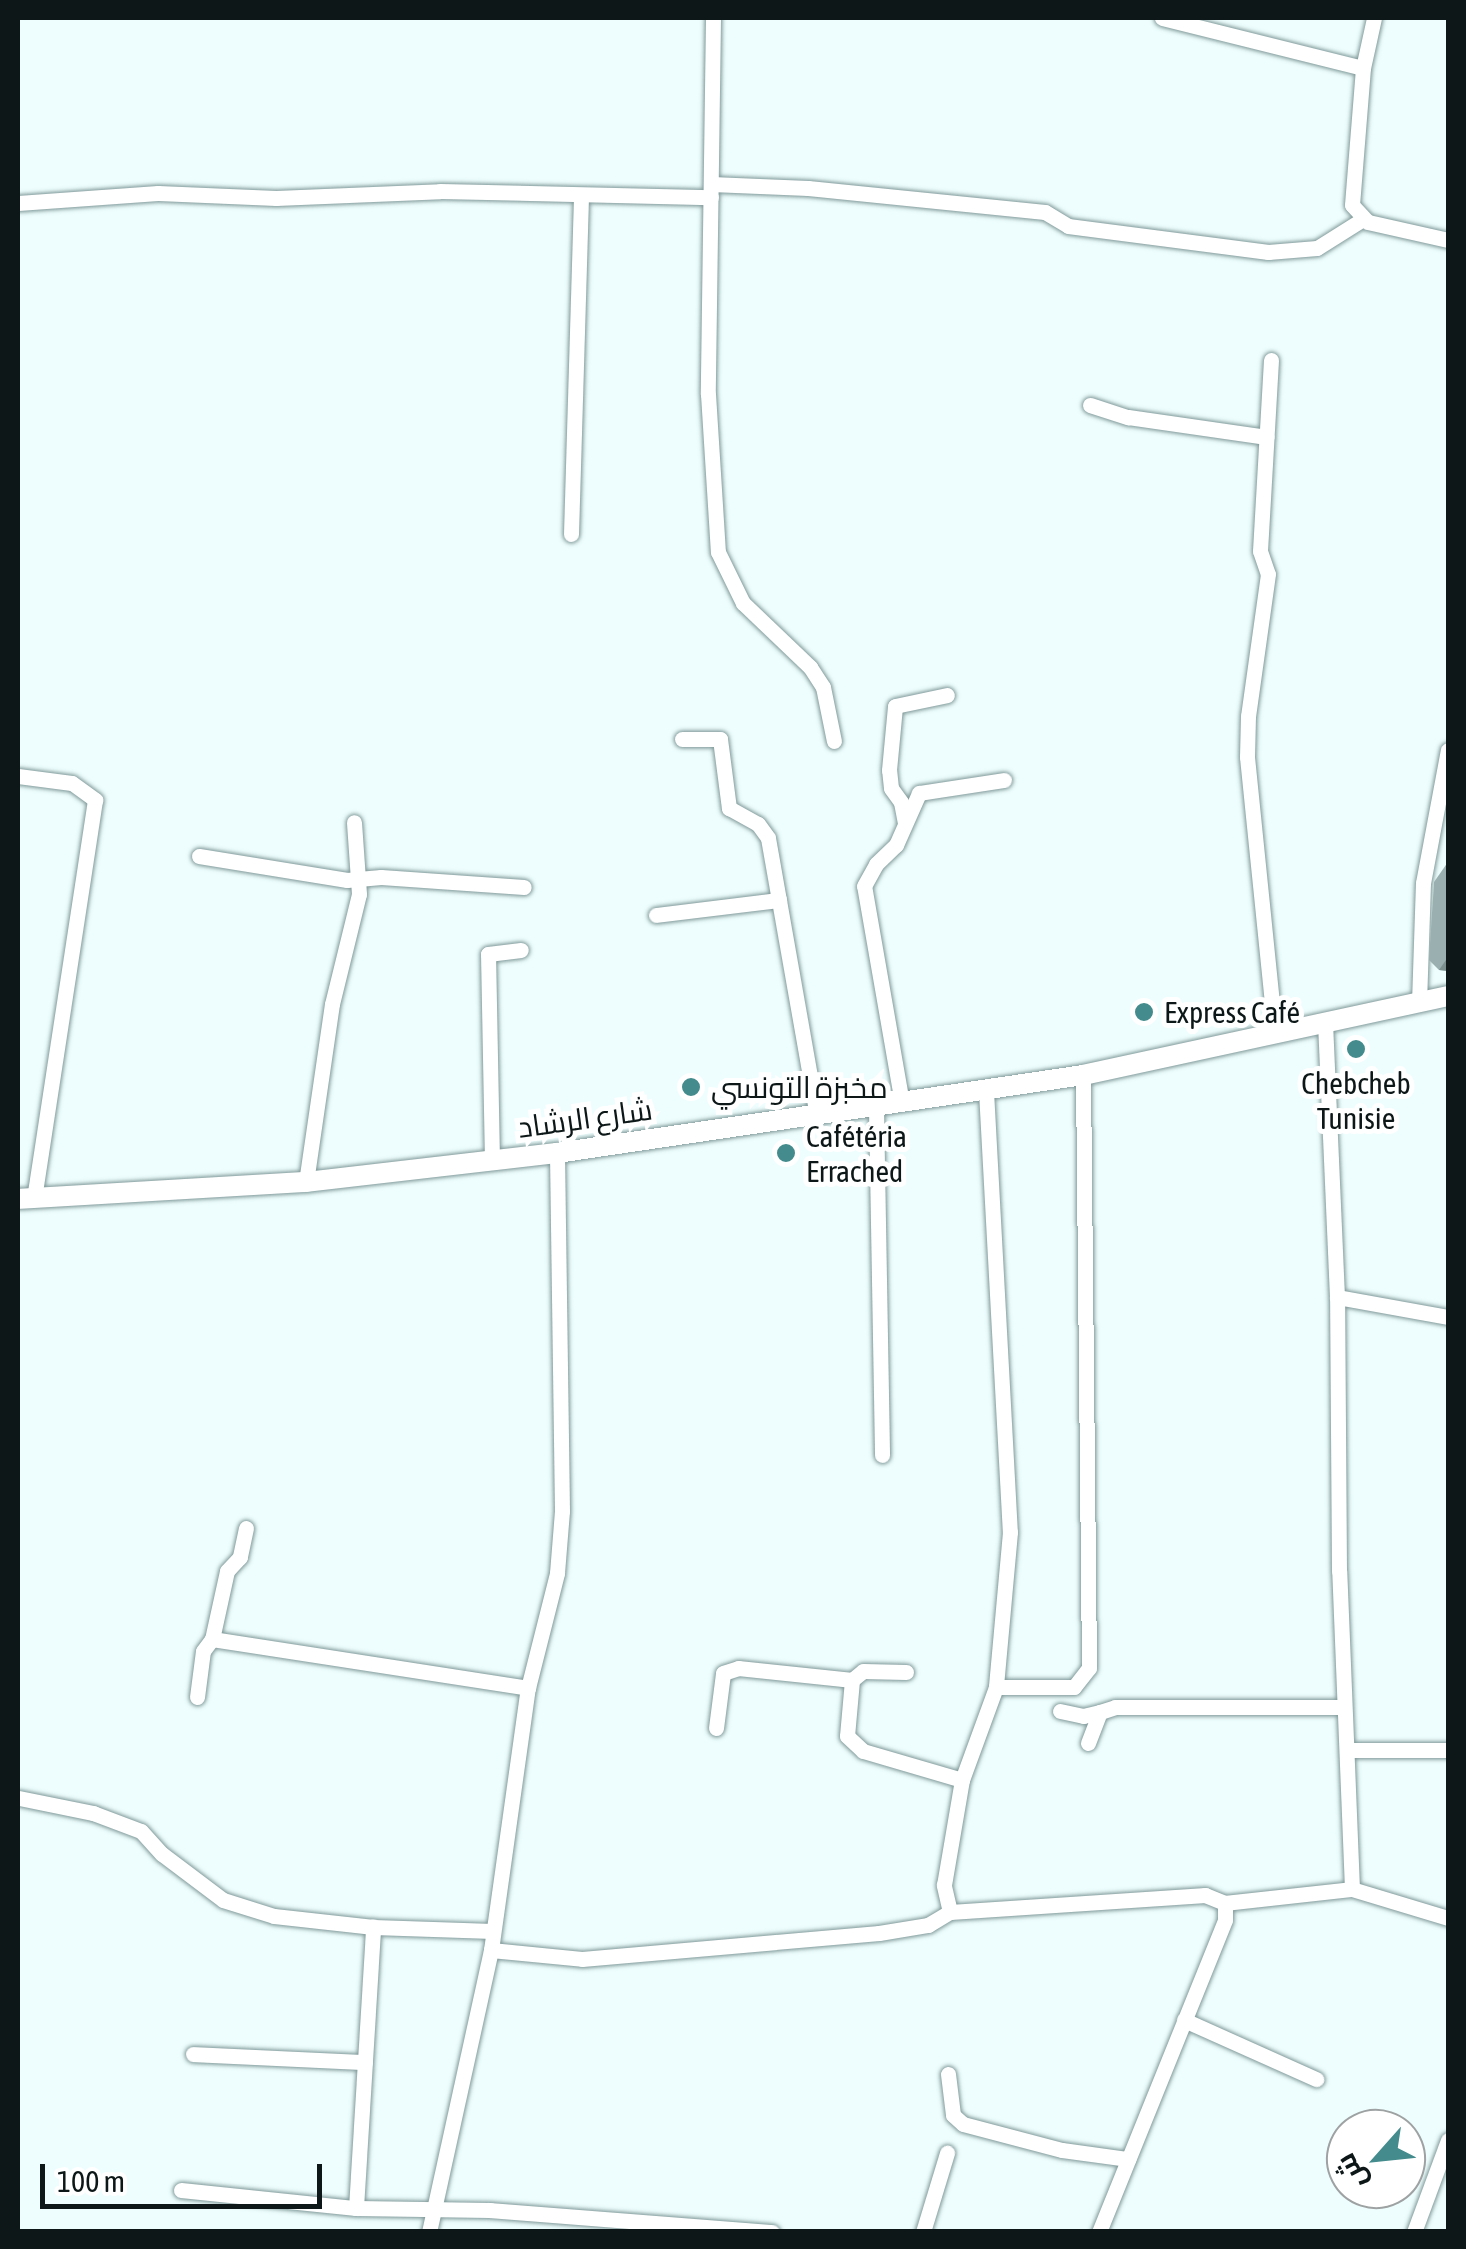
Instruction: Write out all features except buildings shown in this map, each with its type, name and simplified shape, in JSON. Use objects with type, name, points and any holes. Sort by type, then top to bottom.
[{"type":"street","points":[[714,18],[709,427],[718,552],[742,603],[810,667],[823,687],[834,741]]},
{"type":"street","points":[[1162,18],[1363,68]]},
{"type":"street","points":[[1374,18],[1363,68],[1352,205],[1362,218],[1448,240]]},
{"type":"street","points":[[18,202],[158,193],[276,198],[440,191],[581,197],[808,188],[1045,212],[1068,226],[1268,252],[1316,248],[1362,218]]},
{"type":"street","points":[[572,534],[581,197]]},
{"type":"street","points":[[1271,360],[1260,551],[1268,574],[1248,716],[1247,756],[1274,1034]]},
{"type":"street","points":[[1090,404],[1128,417],[1267,436]]},
{"type":"street","points":[[906,827],[900,802],[890,788],[896,706],[947,696]]},
{"type":"street","points":[[682,739],[720,739],[728,808],[758,824],[768,838],[816,1116]]},
{"type":"street","points":[[1419,1003],[1422,883],[1448,750]]},
{"type":"street","points":[[18,776],[72,783],[95,800],[26,1199]]},
{"type":"street","points":[[902,1104],[864,886],[906,827],[918,793],[1004,780]]},
{"type":"street","points":[[306,1182],[332,1004],[360,881],[354,822]]},
{"type":"street","points":[[199,856],[360,881],[381,877],[524,886]]},
{"type":"street","points":[[656,915],[779,900]]},
{"type":"street","points":[[492,1161],[488,954],[521,950]]},
{"type":"street","name":"شارع الرشاد","points":[[26,1199],[306,1182],[557,1154],[1083,1076],[1448,996]]},
{"type":"street","points":[[1325,1022],[1337,1297],[1344,1707],[1352,1889]]},
{"type":"street","points":[[996,1687],[1074,1686],[1088,1668],[1090,1407],[1083,1076]]},
{"type":"street","points":[[950,1912],[944,1885],[962,1780],[996,1687],[1010,1532],[986,1090]]},
{"type":"street","points":[[876,1108],[882,1455]]},
{"type":"street","points":[[429,2232],[490,1950],[528,1688],[557,1574],[562,1511],[557,1154]]},
{"type":"street","points":[[1337,1297],[1448,1317]]},
{"type":"street","points":[[196,1697],[204,1650],[212,1639],[227,1571],[240,1556],[246,1528]]},
{"type":"street","points":[[212,1639],[528,1688]]},
{"type":"street","points":[[716,1728],[723,1673],[738,1668],[852,1680],[863,1671],[906,1672]]},
{"type":"street","points":[[852,1680],[848,1736],[863,1752],[962,1780]]},
{"type":"street","points":[[1060,1711],[1083,1716],[1115,1707],[1344,1707]]},
{"type":"street","points":[[1088,1742],[1100,1712]]},
{"type":"street","points":[[1348,1750],[1448,1750]]},
{"type":"street","points":[[19,1798],[93,1813],[141,1831],[162,1854],[223,1900],[274,1916],[373,1927],[492,1930]]},
{"type":"street","points":[[490,1950],[582,1959],[657,1954],[879,1933],[928,1925],[950,1912],[1205,1895],[1225,1903],[1352,1889],[1448,1918]]},
{"type":"street","points":[[1099,2232],[1224,1920],[1225,1903]]},
{"type":"street","points":[[356,2208],[373,1927]]},
{"type":"street","points":[[1184,2020],[1316,2080]]},
{"type":"street","points":[[192,2054],[365,2062]]},
{"type":"street","points":[[948,2074],[953,2115],[963,2124],[1062,2150],[1128,2159]]},
{"type":"street","points":[[1414,2232],[1448,2140]]},
{"type":"street","points":[[923,2232],[947,2153]]},
{"type":"street","points":[[182,2190],[356,2208],[490,2210],[772,2232]]},
{"type":"place","name":"Express Café","points":[[1144,1012]]},
{"type":"place","name":"Chebcheb Tunisie","points":[[1356,1049]]},
{"type":"place","name":"مخبزة التونسي","points":[[691,1087]]},
{"type":"place","name":"Cafétéria Errached","points":[[786,1153]]}]
